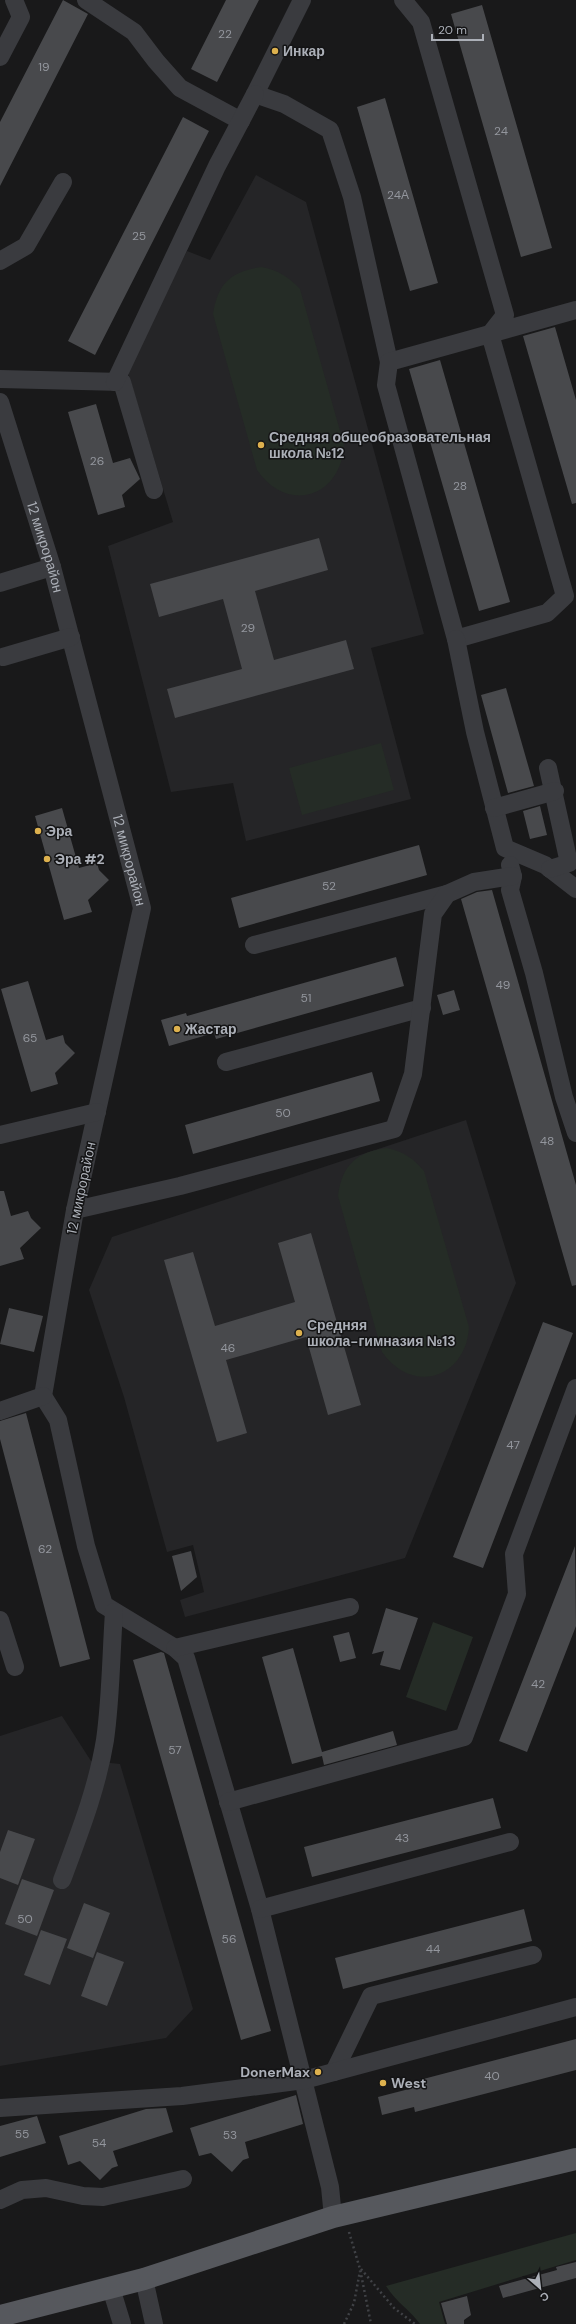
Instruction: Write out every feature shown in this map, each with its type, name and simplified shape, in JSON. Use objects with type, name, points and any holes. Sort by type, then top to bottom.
[{"type":"main road","points":[[0,2316],[144,2279],[338,2216],[576,2159]]},
{"type":"street","points":[[1,54],[21,17],[14,0]]},
{"type":"street","points":[[86,0],[134,32],[156,61],[180,88],[241,121]]},
{"type":"street","points":[[115,382],[217,166],[302,0]]},
{"type":"street","points":[[402,0],[421,22],[506,314],[490,334]]},
{"type":"street","points":[[255,94],[284,104],[330,130],[352,197],[388,362],[386,385],[456,639],[494,808],[513,876],[510,890],[534,973],[564,1097],[576,1133]]},
{"type":"street","points":[[0,261],[26,246],[63,182]]},
{"type":"street","points":[[388,362],[576,310]]},
{"type":"street","points":[[456,639],[547,613],[565,596],[490,334]]},
{"type":"street","points":[[0,379],[122,382],[154,490]]},
{"type":"street","name":"12 микрорайон","points":[[0,402],[52,567],[142,908],[76,1210],[43,1396]]},
{"type":"street","points":[[0,582],[52,567]]},
{"type":"street","points":[[3,657],[71,637]]},
{"type":"street","points":[[548,768],[555,791],[569,863],[550,869]]},
{"type":"street","points":[[494,808],[555,791]]},
{"type":"street","points":[[505,848],[550,869],[576,889]]},
{"type":"street","points":[[254,945],[447,894],[474,882],[513,876]]},
{"type":"street","points":[[76,1210],[180,1186],[394,1129],[413,1074],[433,914],[447,894]]},
{"type":"street","points":[[226,1062],[422,1008]]},
{"type":"street","points":[[0,1135],[97,1112]]},
{"type":"street","points":[[228,1802],[464,1737],[517,1594],[514,1554],[576,1388]]},
{"type":"street","points":[[0,1411],[43,1396],[58,1420],[86,1546],[104,1605],[175,1648],[186,1658],[196,1684],[228,1802],[260,1909],[338,2216]]},
{"type":"street","points":[[175,1648],[350,1607]]},
{"type":"street","points":[[62,1880],[92,1800],[105,1739],[114,1612]]},
{"type":"street","points":[[0,1620],[15,1667]]},
{"type":"street","points":[[260,1909],[510,1842]]},
{"type":"street","points":[[334,2072],[371,1996],[533,1954]]},
{"type":"street","points":[[0,2108],[182,2096],[304,2080],[576,2007]]},
{"type":"street","points":[[0,2200],[22,2190],[46,2188],[83,2196],[103,2197],[182,2179]]},
{"type":"street","points":[[144,2279],[154,2324]]},
{"type":"street","points":[[111,2288],[122,2324]]},
{"type":"path","points":[[338,2216],[360,2269],[371,2324]]},
{"type":"path","points":[[344,2324],[354,2303],[360,2269]]},
{"type":"path","points":[[360,2269],[394,2308],[415,2324]]},
{"type":"shaded area","name":"Средняя общеобразовательная школа №12","points":[[256,175],[306,202],[424,634],[371,648],[411,799],[246,841],[233,783],[171,792],[108,546],[173,522],[127,369],[187,251],[210,260]]},
{"type":"shaded area","points":[[262,267],[283,275],[300,289],[344,445],[341,463],[333,477],[323,488],[311,494],[297,495],[283,492],[269,484],[257,470],[213,314],[218,294],[228,280],[234,275]]},
{"type":"shaded area","points":[[381,743],[394,790],[302,815],[289,768]]},
{"type":"shaded area","name":"Средняя школа-гимназия №13","points":[[466,1120],[516,1283],[405,1558],[185,1617],[180,1600],[204,1592],[193,1545],[167,1552],[124,1397],[89,1290],[112,1237]]},
{"type":"shaded area","points":[[387,1148],[408,1156],[424,1171],[469,1327],[466,1345],[458,1359],[448,1369],[436,1375],[422,1377],[408,1374],[394,1365],[382,1352],[338,1196],[343,1176],[352,1162],[367,1153]]},
{"type":"shaded area","points":[[433,1622],[473,1637],[446,1711],[406,1697]]},
{"type":"shaded area","points":[[62,1716],[91,1761],[120,1764],[193,2009],[166,2038],[0,2066],[0,1736]]},
{"type":"shaded area","points":[[576,2233],[576,2260],[439,2302],[445,2324],[420,2324],[386,2286]]},
{"type":"building","points":[[63,0],[88,14],[0,186],[0,122]]},
{"type":"building","points":[[226,0],[259,0],[217,82],[191,69]]},
{"type":"building","points":[[482,5],[552,248],[521,257],[451,14]]},
{"type":"building","points":[[385,98],[438,283],[410,291],[357,107]]},
{"type":"building","points":[[183,117],[209,131],[95,355],[68,341]]},
{"type":"building","points":[[555,327],[576,400],[576,503],[572,504],[523,336]]},
{"type":"building","points":[[440,360],[510,602],[479,611],[409,369]]},
{"type":"building","points":[[96,404],[113,463],[130,458],[140,479],[122,495],[125,507],[98,515],[68,412]]},
{"type":"building","points":[[319,538],[328,570],[255,591],[274,660],[346,640],[354,669],[175,718],[167,689],[242,669],[223,599],[159,617],[150,584]]},
{"type":"building","points":[[506,688],[534,786],[508,793],[481,695]]},
{"type":"building","points":[[540,806],[547,835],[530,839],[523,811]]},
{"type":"building","points":[[62,808],[79,868],[97,863],[99,870],[109,880],[88,900],[92,912],[64,920],[35,816]]},
{"type":"building","points":[[419,845],[427,875],[239,928],[231,898]]},
{"type":"building","points":[[492,890],[576,1185],[576,1285],[572,1286],[461,899],[477,892]]},
{"type":"building","points":[[396,957],[404,986],[216,1039],[214,1033],[169,1046],[161,1020],[186,1013],[187,1016]]},
{"type":"building","points":[[28,981],[46,1040],[63,1035],[65,1043],[75,1053],[55,1073],[58,1084],[31,1092],[1,989]]},
{"type":"building","points":[[454,990],[460,1010],[443,1015],[437,995]]},
{"type":"building","points":[[372,1072],[380,1101],[193,1154],[185,1125]]},
{"type":"building","points":[[0,1191],[4,1191],[11,1216],[28,1211],[31,1218],[41,1228],[20,1248],[24,1259],[0,1266]]},
{"type":"building","points":[[311,1233],[361,1405],[328,1415],[306,1337],[226,1360],[247,1433],[217,1442],[164,1260],[193,1252],[215,1326],[295,1302],[278,1243]]},
{"type":"building","points":[[9,1308],[43,1316],[34,1352],[0,1344]]},
{"type":"building","points":[[543,1322],[573,1333],[483,1568],[453,1557]]},
{"type":"building","points":[[26,1413],[90,1659],[60,1667],[0,1439],[0,1421]]},
{"type":"building","points":[[575,1546],[576,1626],[527,1752],[499,1741]]},
{"type":"building","points":[[191,1551],[197,1577],[181,1591],[172,1556]]},
{"type":"building","points":[[386,1608],[418,1618],[400,1670],[380,1665],[384,1651],[372,1654]]},
{"type":"building","points":[[349,1632],[356,1658],[340,1662],[333,1636]]},
{"type":"building","points":[[293,1648],[322,1752],[393,1731],[397,1745],[324,1765],[322,1756],[292,1764],[262,1657]]},
{"type":"building","points":[[161,1652],[164,1653],[271,2031],[241,2040],[133,1660]]},
{"type":"building","points":[[493,1798],[501,1828],[312,1877],[304,1847]]},
{"type":"building","points":[[8,1830],[35,1839],[18,1885],[0,1878],[0,1852]]},
{"type":"building","points":[[22,1879],[54,1890],[37,1936],[5,1924]]},
{"type":"building","points":[[84,1903],[110,1913],[93,1958],[67,1948]]},
{"type":"building","points":[[524,1909],[532,1941],[343,1989],[335,1958]]},
{"type":"building","points":[[41,1930],[67,1939],[50,1985],[24,1975]]},
{"type":"building","points":[[97,1952],[124,1962],[107,2006],[81,1996]]},
{"type":"building","points":[[576,2039],[576,2070],[415,2112],[414,2107],[382,2115],[378,2097],[409,2089],[408,2083]]},
{"type":"building","points":[[296,2095],[303,2124],[245,2142],[249,2158],[243,2160],[232,2172],[211,2153],[199,2156],[190,2128]]},
{"type":"building","points":[[166,2108],[173,2132],[113,2151],[118,2166],[112,2168],[100,2180],[80,2161],[68,2165],[59,2136],[146,2109]]},
{"type":"building","points":[[37,2116],[46,2143],[0,2157],[0,2126]]},
{"type":"building","points":[[576,2262],[576,2278],[503,2298],[499,2286],[557,2270],[556,2267]]},
{"type":"building","points":[[467,2296],[471,2315],[464,2320],[464,2324],[447,2324],[441,2303]]},
{"type":"place","name":"Инкар","points":[[275,51]]},
{"type":"place","name":"Средняя общеобразовательная школа №12","points":[[261,445]]},
{"type":"place","name":"Эра","points":[[38,831]]},
{"type":"place","name":"Эра #2","points":[[47,859]]},
{"type":"place","name":"Жастар","points":[[177,1029]]},
{"type":"place","name":"Средняя школа-гимназия №13","points":[[299,1333]]},
{"type":"place","name":"DonerMax","points":[[318,2072]]},
{"type":"place","name":"West","points":[[383,2083]]}]
